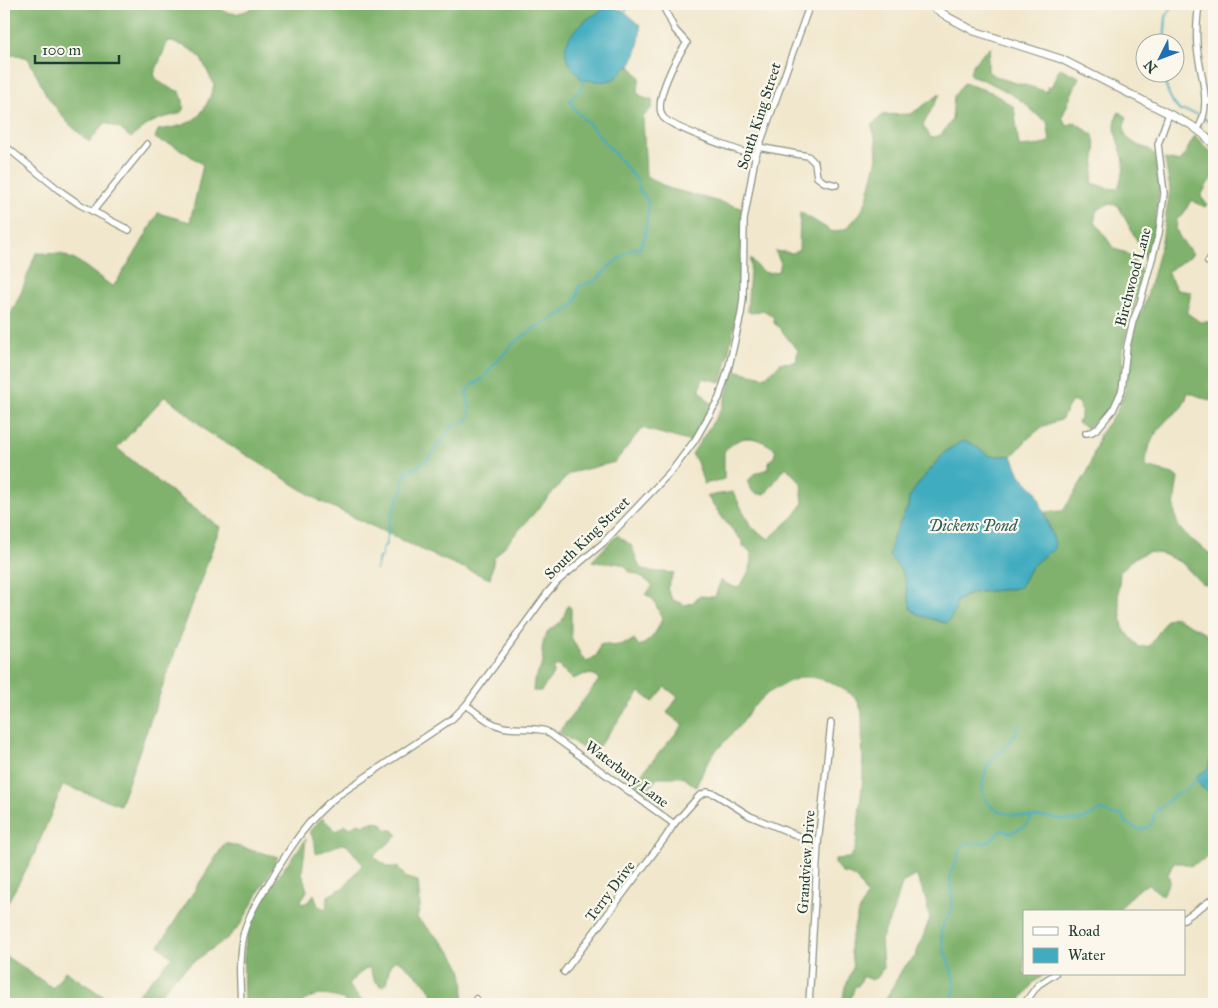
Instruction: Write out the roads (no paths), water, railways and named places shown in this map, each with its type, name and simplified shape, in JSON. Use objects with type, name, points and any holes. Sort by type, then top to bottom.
[{"type":"main road","points":[[929,4],[974,31],[1061,59],[1199,127],[1214,146]]},
{"type":"street","points":[[662,4],[670,23],[687,43],[680,52],[660,98],[659,108],[662,116],[690,132],[755,156]]},
{"type":"street","name":"South King Street","points":[[241,1004],[241,949],[247,922],[254,907],[303,828],[326,804],[438,729],[466,705],[548,592],[558,581],[603,543],[674,468],[695,440],[719,398],[729,366],[741,314],[744,220],[755,156],[810,4]]},
{"type":"street","points":[[1199,4],[1197,46],[1205,100],[1199,127]]},
{"type":"street","points":[[1205,100],[1214,103]]},
{"type":"street","name":"Birchwood Lane","points":[[1086,433],[1098,428],[1113,410],[1122,390],[1127,346],[1159,233],[1164,193],[1158,144],[1170,114]]},
{"type":"street","points":[[94,211],[147,144]]},
{"type":"street","points":[[4,145],[79,204],[129,230]]},
{"type":"street","points":[[758,147],[808,156],[815,163],[817,177],[824,182],[836,185]]},
{"type":"street","points":[[1208,262],[1214,252]]},
{"type":"street","name":"Waterbury Lane","points":[[466,705],[495,724],[505,727],[521,727],[546,731],[674,824],[699,796],[707,792],[715,794],[750,816],[818,844]]},
{"type":"street","name":"Grandview Drive","points":[[809,1004],[818,844],[831,723]]},
{"type":"street","name":"Terry Drive","points":[[564,972],[674,824]]},
{"type":"street","points":[[1186,918],[1214,898]]},
{"type":"street","points":[[1024,1004],[1038,985],[1053,976]]},
{"type":"water","points":[[611,6],[625,12],[640,25],[639,41],[634,56],[630,66],[614,79],[606,81],[582,80],[567,59],[566,48],[568,40],[580,25]]},
{"type":"water","name":"Dickens Pond","points":[[964,441],[971,443],[990,456],[1012,456],[1020,475],[1036,491],[1055,543],[1053,551],[1047,553],[1031,567],[1020,587],[972,593],[965,596],[957,601],[955,611],[946,623],[921,616],[911,609],[903,575],[889,557],[894,534],[908,507],[909,498],[918,484],[945,452]]},
{"type":"water","points":[[1214,754],[1214,793],[1202,788],[1195,777],[1208,769],[1210,759]]},
{"type":"waterway","points":[[623,14],[631,4]]},
{"type":"waterway","points":[[1165,32],[1166,17],[1173,4]]},
{"type":"waterway","points":[[376,569],[379,558],[382,556],[382,549],[386,544],[389,523],[403,488],[403,477],[408,471],[430,457],[452,426],[468,419],[470,410],[466,392],[472,385],[483,379],[493,365],[516,341],[572,306],[577,298],[579,286],[595,281],[612,264],[632,249],[640,248],[645,236],[648,209],[647,199],[640,191],[637,180],[576,111],[570,101],[580,90],[583,79]]},
{"type":"waterway","points":[[1165,82],[1173,103],[1180,111],[1198,115],[1214,126]]},
{"type":"waterway","points":[[1019,724],[1014,737],[989,763],[985,772],[983,792],[986,800],[998,810],[1014,815],[1032,817]]},
{"type":"waterway","points":[[949,1004],[954,986],[941,934],[942,927],[951,910],[950,877],[961,847],[970,843],[989,841],[1002,830],[1011,833],[1027,825],[1032,817],[1076,820],[1084,819],[1101,809],[1112,815],[1122,815],[1131,826],[1143,829],[1152,824],[1156,810],[1198,779]]}]
